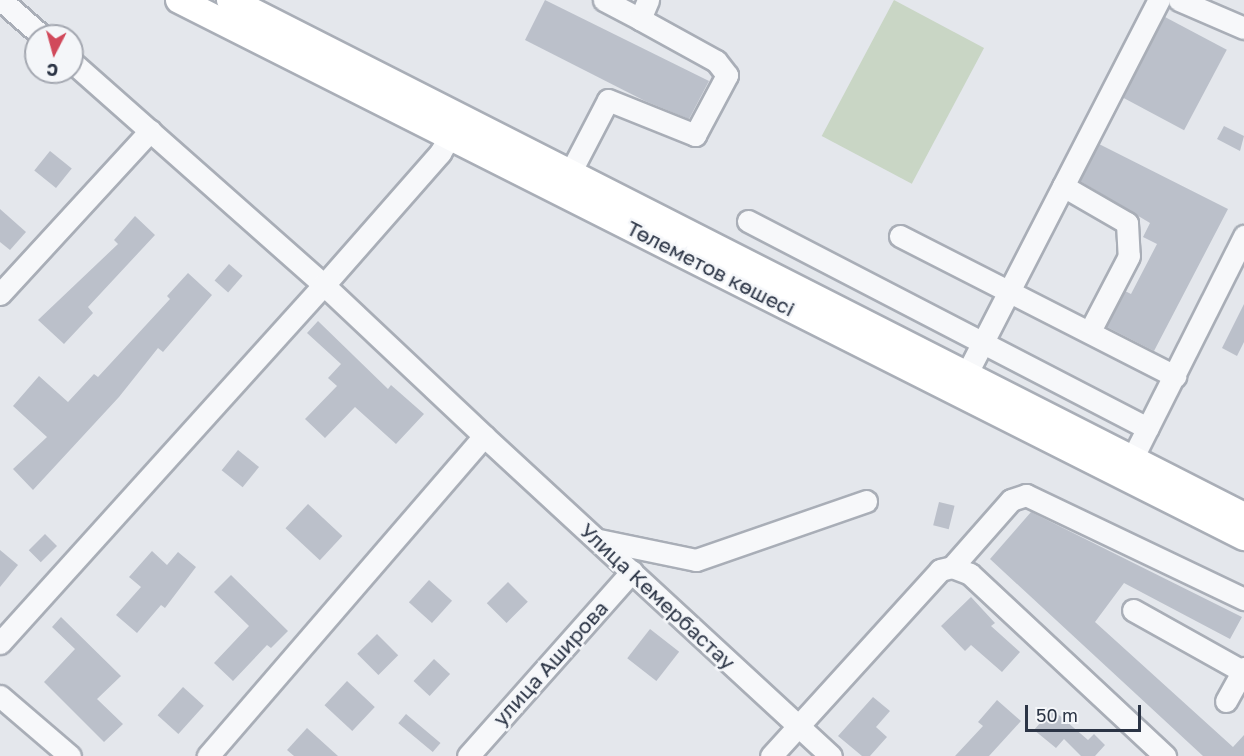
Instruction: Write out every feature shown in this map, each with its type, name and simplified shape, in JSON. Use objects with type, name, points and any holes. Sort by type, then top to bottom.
[{"type":"main road","name":"Төлеметов көшесі","points":[[178,0],[455,128],[570,173],[1244,516]]},
{"type":"main road","name":"Төлеметов көшесі","points":[[230,0],[455,128],[1244,537]]},
{"type":"street","points":[[1,0],[28,24]]},
{"type":"street","points":[[570,173],[608,100],[694,135],[727,75],[716,61],[644,9],[604,0]]},
{"type":"street","points":[[966,375],[1158,0]]},
{"type":"street","points":[[1179,0],[1244,28]]},
{"type":"street","name":"Улица Кемербастау","points":[[84,73],[324,285],[831,756]]},
{"type":"street","points":[[0,643],[324,285],[455,128]]},
{"type":"street","points":[[0,294],[150,131]]},
{"type":"street","points":[[1063,186],[1127,223],[1129,256],[1090,331]]},
{"type":"street","points":[[748,222],[1148,428]]},
{"type":"street","points":[[900,236],[1010,289],[1175,376]]},
{"type":"street","points":[[1132,459],[1244,236]]},
{"type":"street","points":[[208,756],[484,436]]},
{"type":"street","points":[[771,756],[940,570],[952,567],[1011,500],[1026,495],[1244,599]]},
{"type":"street","points":[[598,540],[696,560],[866,501]]},
{"type":"street","points":[[952,567],[970,574],[1165,756]]},
{"type":"street","name":"улица Аширова","points":[[468,756],[632,571]]},
{"type":"street","points":[[1133,610],[1243,670],[1226,701]]},
{"type":"street","points":[[0,696],[70,756]]},
{"type":"green space","points":[[894,0],[984,48],[912,184],[822,136]]},
{"type":"building","points":[[545,0],[709,81],[689,119],[645,101],[525,40]]},
{"type":"building","points":[[1165,17],[1227,50],[1184,130],[1122,97]]},
{"type":"building","points":[[1224,126],[1244,136],[1240,151],[1217,139]]},
{"type":"building","points":[[1099,144],[1228,209],[1154,351],[1107,327],[1125,291],[1131,294],[1157,244],[1143,237],[1150,223],[1080,181]]},
{"type":"building","points":[[50,151],[72,169],[56,188],[34,170]]},
{"type":"building","points":[[0,209],[26,232],[10,250],[0,242]]},
{"type":"building","points":[[135,216],[155,235],[88,307],[93,313],[64,344],[38,320],[118,244],[114,240]]},
{"type":"building","points":[[229,264],[243,276],[228,292],[215,281]]},
{"type":"building","points":[[188,273],[212,295],[163,352],[158,348],[119,397],[33,490],[13,469],[47,437],[13,406],[39,376],[68,402],[94,374],[98,377],[170,299],[167,296]]},
{"type":"building","points":[[1244,304],[1244,342],[1237,356],[1222,348]]},
{"type":"building","points":[[318,321],[388,389],[391,385],[424,414],[396,444],[355,407],[325,438],[305,419],[337,386],[328,378],[341,364],[307,333]]},
{"type":"building","points":[[238,450],[259,467],[243,487],[222,470]]},
{"type":"building","points":[[939,502],[955,506],[949,529],[933,525]]},
{"type":"building","points":[[308,504],[342,536],[320,560],[285,528]]},
{"type":"building","points":[[1031,512],[1242,617],[1230,639],[1124,583],[1095,622],[1233,747],[1244,735],[1244,756],[1203,756],[990,559]]},
{"type":"building","points":[[45,534],[57,546],[41,562],[29,550]]},
{"type":"building","points":[[0,550],[18,565],[0,587]]},
{"type":"building","points":[[152,551],[167,565],[178,552],[196,567],[165,608],[161,605],[137,633],[116,615],[141,587],[129,577]]},
{"type":"building","points":[[231,575],[288,631],[271,648],[267,645],[233,681],[214,663],[249,626],[214,592]]},
{"type":"building","points":[[429,580],[452,601],[432,623],[409,602]]},
{"type":"building","points":[[508,582],[528,602],[507,623],[487,603]]},
{"type":"building","points":[[971,597],[995,623],[991,626],[1020,652],[1002,672],[971,645],[965,651],[941,626]]},
{"type":"building","points":[[61,617],[121,676],[97,699],[123,724],[104,742],[44,682],[75,649],[52,627]]},
{"type":"building","points":[[650,629],[679,652],[656,681],[627,658]]},
{"type":"building","points":[[377,634],[398,655],[378,675],[357,654]]},
{"type":"building","points":[[434,659],[450,674],[430,696],[414,681]]},
{"type":"building","points":[[347,681],[375,707],[352,731],[324,705]]},
{"type":"building","points":[[183,687],[204,706],[178,734],[158,715]]},
{"type":"building","points":[[873,697],[890,711],[876,727],[887,737],[870,756],[862,756],[838,736]]},
{"type":"building","points":[[997,700],[1021,721],[989,756],[955,756],[983,726],[978,722]]},
{"type":"building","points":[[1052,709],[1088,740],[1094,734],[1105,745],[1095,756],[1081,756],[1064,739],[1056,748],[1034,730]]},
{"type":"building","points":[[406,714],[440,743],[433,752],[398,723]]},
{"type":"building","points":[[307,728],[338,756],[294,756],[287,750]]}]
